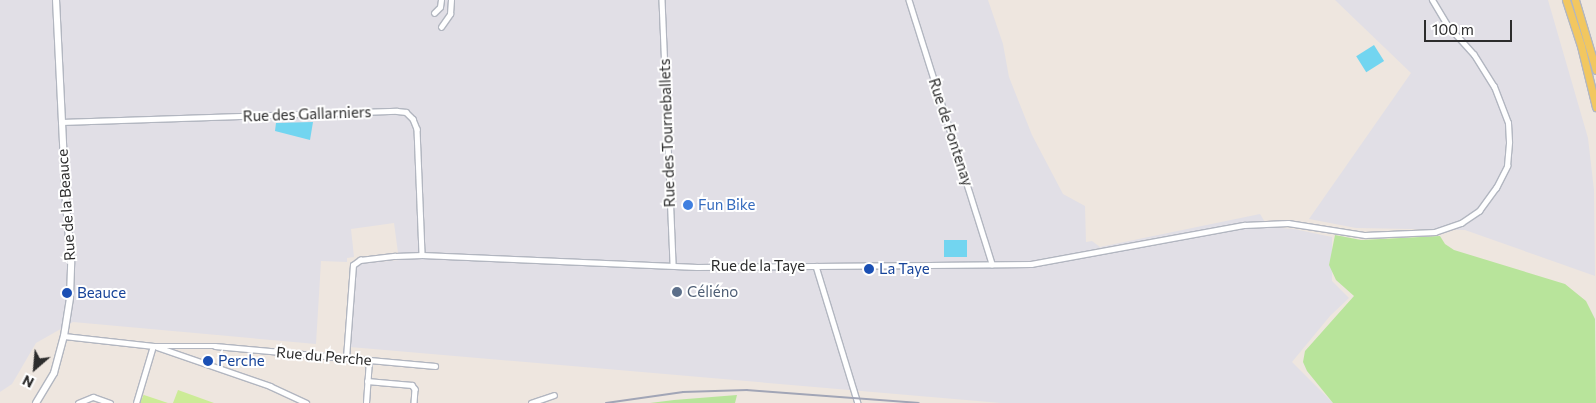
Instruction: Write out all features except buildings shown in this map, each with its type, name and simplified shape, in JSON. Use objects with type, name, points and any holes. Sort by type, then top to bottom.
[{"type":"main road","points":[[1566,0],[1581,46],[1596,107]]},
{"type":"main road","points":[[1575,0],[1596,70]]},
{"type":"street","name":"Rue de la Beauce","points":[[36,403],[52,379],[64,336],[70,297],[71,262],[56,0]]},
{"type":"street","points":[[434,13],[440,7],[441,0]]},
{"type":"street","points":[[441,27],[450,14],[451,0]]},
{"type":"street","name":"Rue des Tourneballets","points":[[662,0],[673,265]]},
{"type":"street","name":"Rue de Fontenay","points":[[909,0],[992,264]]},
{"type":"street","name":"Rue de la Taye","points":[[346,358],[354,265],[360,260],[422,255],[673,265],[1031,264],[1244,225],[1288,222],[1365,234],[1435,232],[1461,223],[1479,211],[1496,188],[1507,166],[1510,142],[1508,122],[1494,88],[1474,55],[1447,24],[1432,0]]},
{"type":"street","name":"Rue des Gallarniers","points":[[62,122],[406,112],[413,119],[417,129],[422,255]]},
{"type":"street","points":[[816,266],[858,403]]},
{"type":"street","name":"Rue du Perche","points":[[64,336],[153,346],[215,346],[435,366]]},
{"type":"street","points":[[136,403],[153,346],[270,386],[306,403]]},
{"type":"street","points":[[366,403],[369,360]]},
{"type":"street","points":[[367,380],[412,385],[415,389],[414,403]]},
{"type":"street","points":[[531,403],[554,395]]},
{"type":"street","points":[[78,403],[94,397],[110,403]]},
{"type":"shaded area","points":[[0,0],[988,0],[1003,44],[1009,77],[1032,135],[1063,194],[1085,206],[1086,242],[1092,241],[1100,247],[1260,214],[1268,227],[1294,229],[1332,237],[1332,281],[1349,298],[1330,316],[1292,362],[1333,403],[1001,403],[350,347],[355,268],[360,264],[399,260],[394,223],[351,229],[354,257],[347,258],[347,262],[321,261],[316,344],[73,322],[36,343],[12,384],[0,392]]},
{"type":"shaded area","points":[[1335,0],[1548,0],[1588,138],[1594,190],[1595,276],[1465,230],[1356,228],[1309,219],[1411,73]]},
{"type":"green space","points":[[1335,235],[1361,240],[1440,236],[1445,244],[1454,250],[1565,284],[1586,301],[1595,319],[1596,403],[1333,403],[1307,371],[1303,362],[1305,351],[1354,296],[1336,280],[1329,265]]},
{"type":"green space","points":[[178,390],[214,403],[173,403]]},
{"type":"green space","points":[[144,395],[168,403],[140,403]]},
{"type":"green space","points":[[737,395],[735,403],[650,403],[674,400]]},
{"type":"water","points":[[1374,45],[1384,61],[1366,72],[1356,56]]},
{"type":"water","points":[[313,122],[310,140],[275,131],[276,123]]},
{"type":"water","points":[[944,240],[967,240],[967,257],[944,257]]},
{"type":"railway","points":[[606,403],[683,392],[747,390],[919,403]]},
{"type":"place","name":"Fun Bike","points":[[688,205]]},
{"type":"place","name":"La Taye","points":[[869,269]]},
{"type":"place","name":"Céliéno","points":[[677,292]]},
{"type":"place","name":"Beauce","points":[[67,293]]},
{"type":"place","name":"Perche","points":[[208,361]]}]
